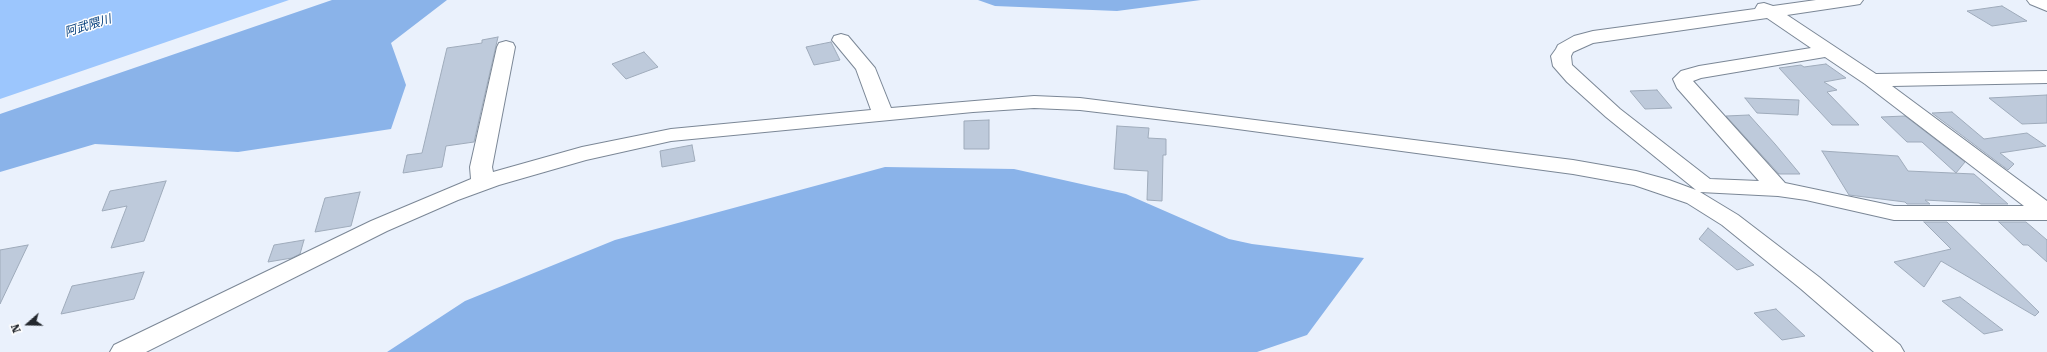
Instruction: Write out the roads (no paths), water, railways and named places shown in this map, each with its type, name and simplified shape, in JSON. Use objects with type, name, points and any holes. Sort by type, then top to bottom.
[{"type":"street","points":[[1751,0],[1872,80],[2047,212]]},
{"type":"street","points":[[1854,0],[1768,11],[1581,40],[1565,49],[1561,56],[1563,66],[1574,78],[1700,192],[1747,233],[1816,288],[1891,352]]},
{"type":"street","points":[[2036,0],[2047,6]]},
{"type":"street","points":[[841,40],[865,68],[883,114]]},
{"type":"street","points":[[483,183],[481,167],[506,47]]},
{"type":"street","points":[[1778,189],[1684,84],[1683,78],[1699,72],[1828,51]]},
{"type":"street","points":[[1872,80],[2047,77]]},
{"type":"street","points":[[123,352],[379,226],[450,195],[483,183],[582,154],[671,134],[1008,103],[1080,104],[1110,107],[1605,172],[1700,192],[1778,189],[1806,193],[1894,213],[2047,212]]},
{"type":"water","name":"阿武隈川","points":[[0,0],[289,0],[0,99]]}]
